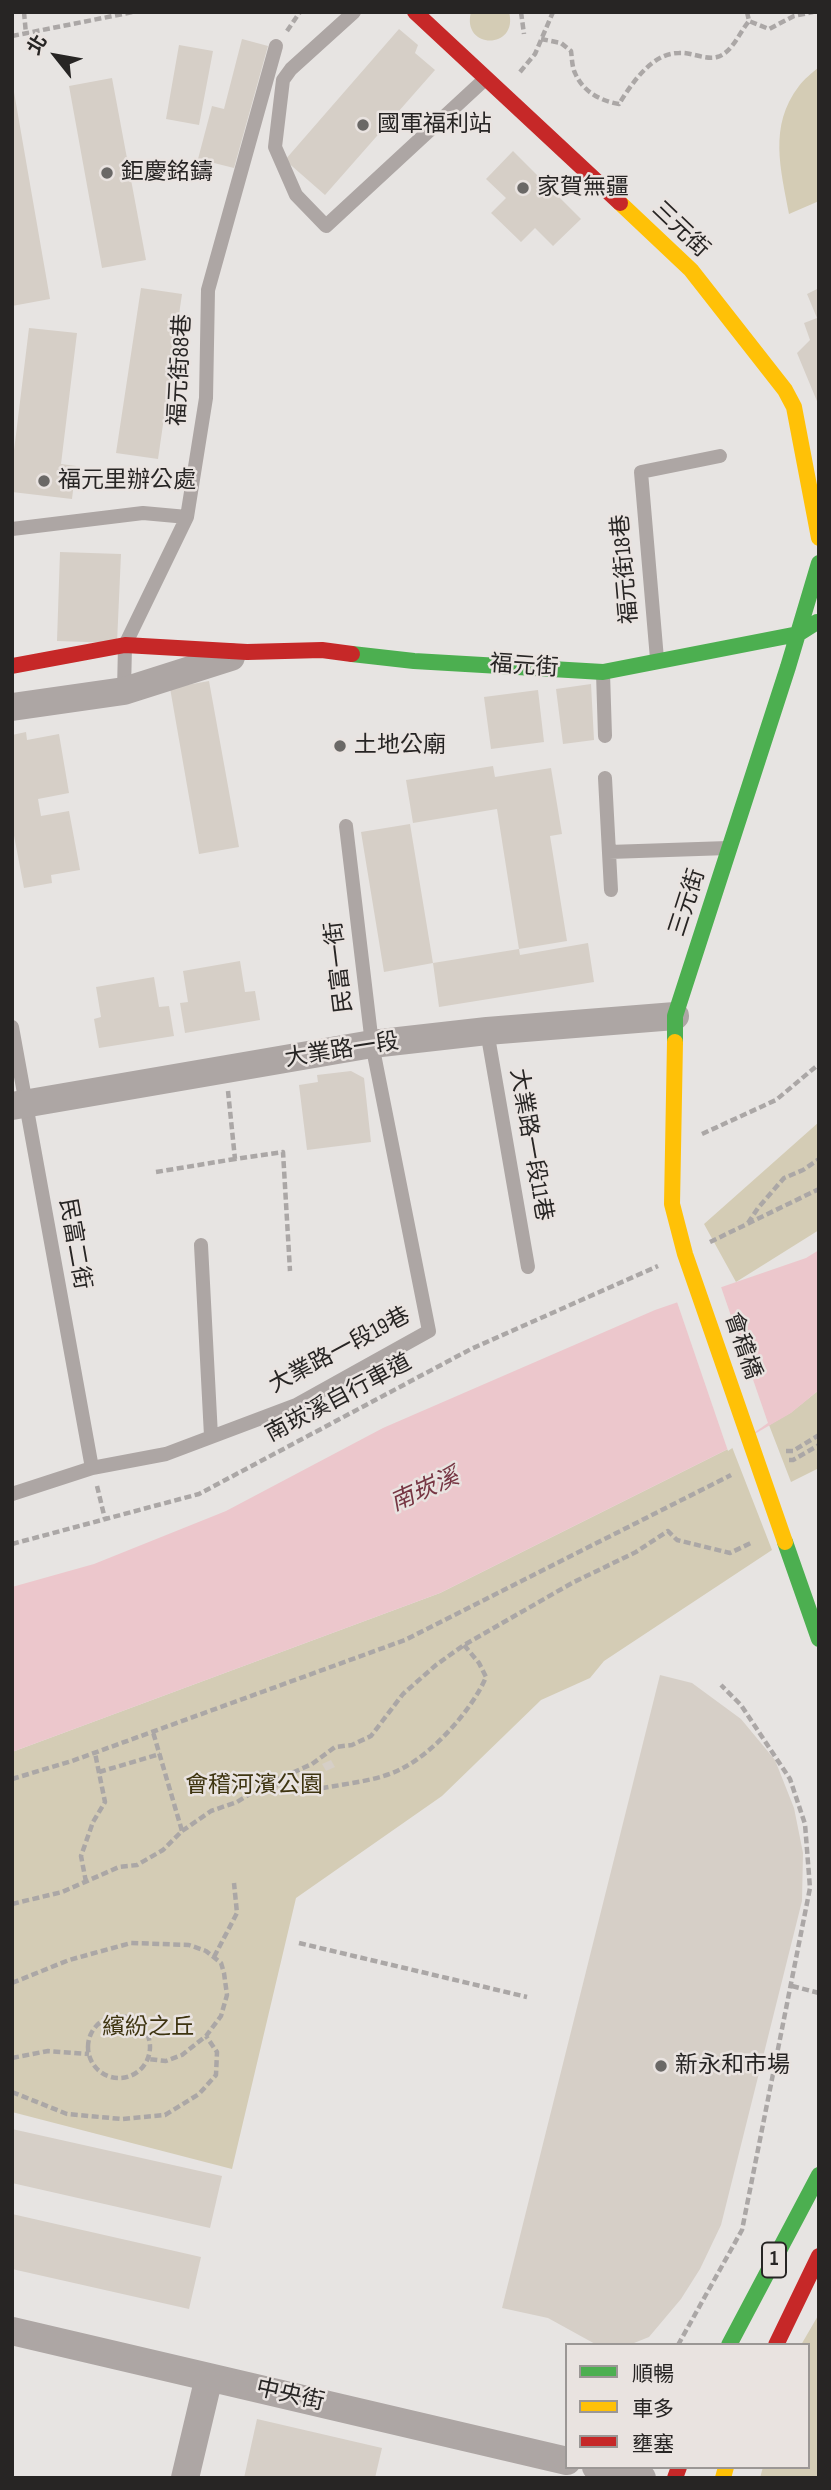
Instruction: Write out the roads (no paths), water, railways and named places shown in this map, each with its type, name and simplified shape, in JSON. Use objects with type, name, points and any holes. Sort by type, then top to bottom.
[{"type":"street","name":"三元街","points":[[415,12],[691,270],[785,390],[794,407],[808,469],[819,538]]},
{"type":"street","name":"三元街","points":[[690,1266],[672,1203],[675,1016],[819,563]]},
{"type":"street","points":[[798,634],[819,620]]},
{"type":"street","name":"福元街","points":[[12,666],[125,645],[247,652],[322,650],[414,661],[603,672],[798,634]]},
{"type":"street","name":"福元街","points":[[12,707],[124,691],[247,652]]},
{"type":"street","name":"大業路一段","points":[[19,1105],[372,1044],[486,1031],[675,1016]]},
{"type":"street","name":"會稽橋","points":[[690,1266],[819,1639]]},
{"type":"street","name":"1","points":[[730,2343],[819,2175]]},
{"type":"street","name":"1","points":[[777,2343],[819,2256]]},
{"type":"street","name":"中央街","points":[[12,2331],[565,2460]]},
{"type":"street","points":[[185,2478],[209,2377]]},
{"type":"street","points":[[604,2469],[642,2478]]},
{"type":"lane","points":[[354,12],[291,69],[283,80],[275,147],[296,195],[326,226],[485,79]]},
{"type":"lane","name":"福元街88巷","points":[[124,691],[125,645],[187,517],[206,398],[208,290],[276,46]]},
{"type":"lane","points":[[268,75],[283,80]]},
{"type":"lane","name":"福元街18巷","points":[[658,661],[641,472],[720,456]]},
{"type":"lane","points":[[12,529],[143,513],[187,517]]},
{"type":"lane","points":[[798,634],[819,636]]},
{"type":"lane","points":[[603,672],[606,736]]},
{"type":"lane","points":[[605,778],[611,890]]},
{"type":"lane","name":"民富一街","points":[[346,826],[372,1044],[400,1184]]},
{"type":"lane","points":[[609,852],[729,848]]},
{"type":"lane","name":"民富二街","points":[[12,1027],[19,1105],[92,1468]]},
{"type":"lane","name":"大業路一段11巷","points":[[486,1031],[528,1267]]},
{"type":"lane","name":"大業路一段19巷","points":[[12,1494],[92,1468],[166,1454],[296,1405],[429,1331],[400,1184]]},
{"type":"lane","points":[[201,1245],[211,1436]]},
{"type":"water","name":"南崁溪","points":[[819,1250],[819,1390],[791,1413],[732,1447],[440,1593],[12,1752],[12,1587],[94,1564],[226,1511],[383,1428],[655,1310],[806,1258]]},
{"type":"place","name":"國軍福利站","points":[[363,125]]},
{"type":"place","name":"鉅慶銘鑄","points":[[107,173]]},
{"type":"place","name":"家賀無疆","points":[[523,188]]},
{"type":"place","name":"福元里辦公處","points":[[44,481]]},
{"type":"place","name":"土地公廟","points":[[340,746]]},
{"type":"place","name":"新永和市場","points":[[661,2066]]},
{"type":"park label","name":"會稽河濱公園","points":[[254,1786]]},
{"type":"park label","name":"繽紛之丘","points":[[148,2028]]}]
